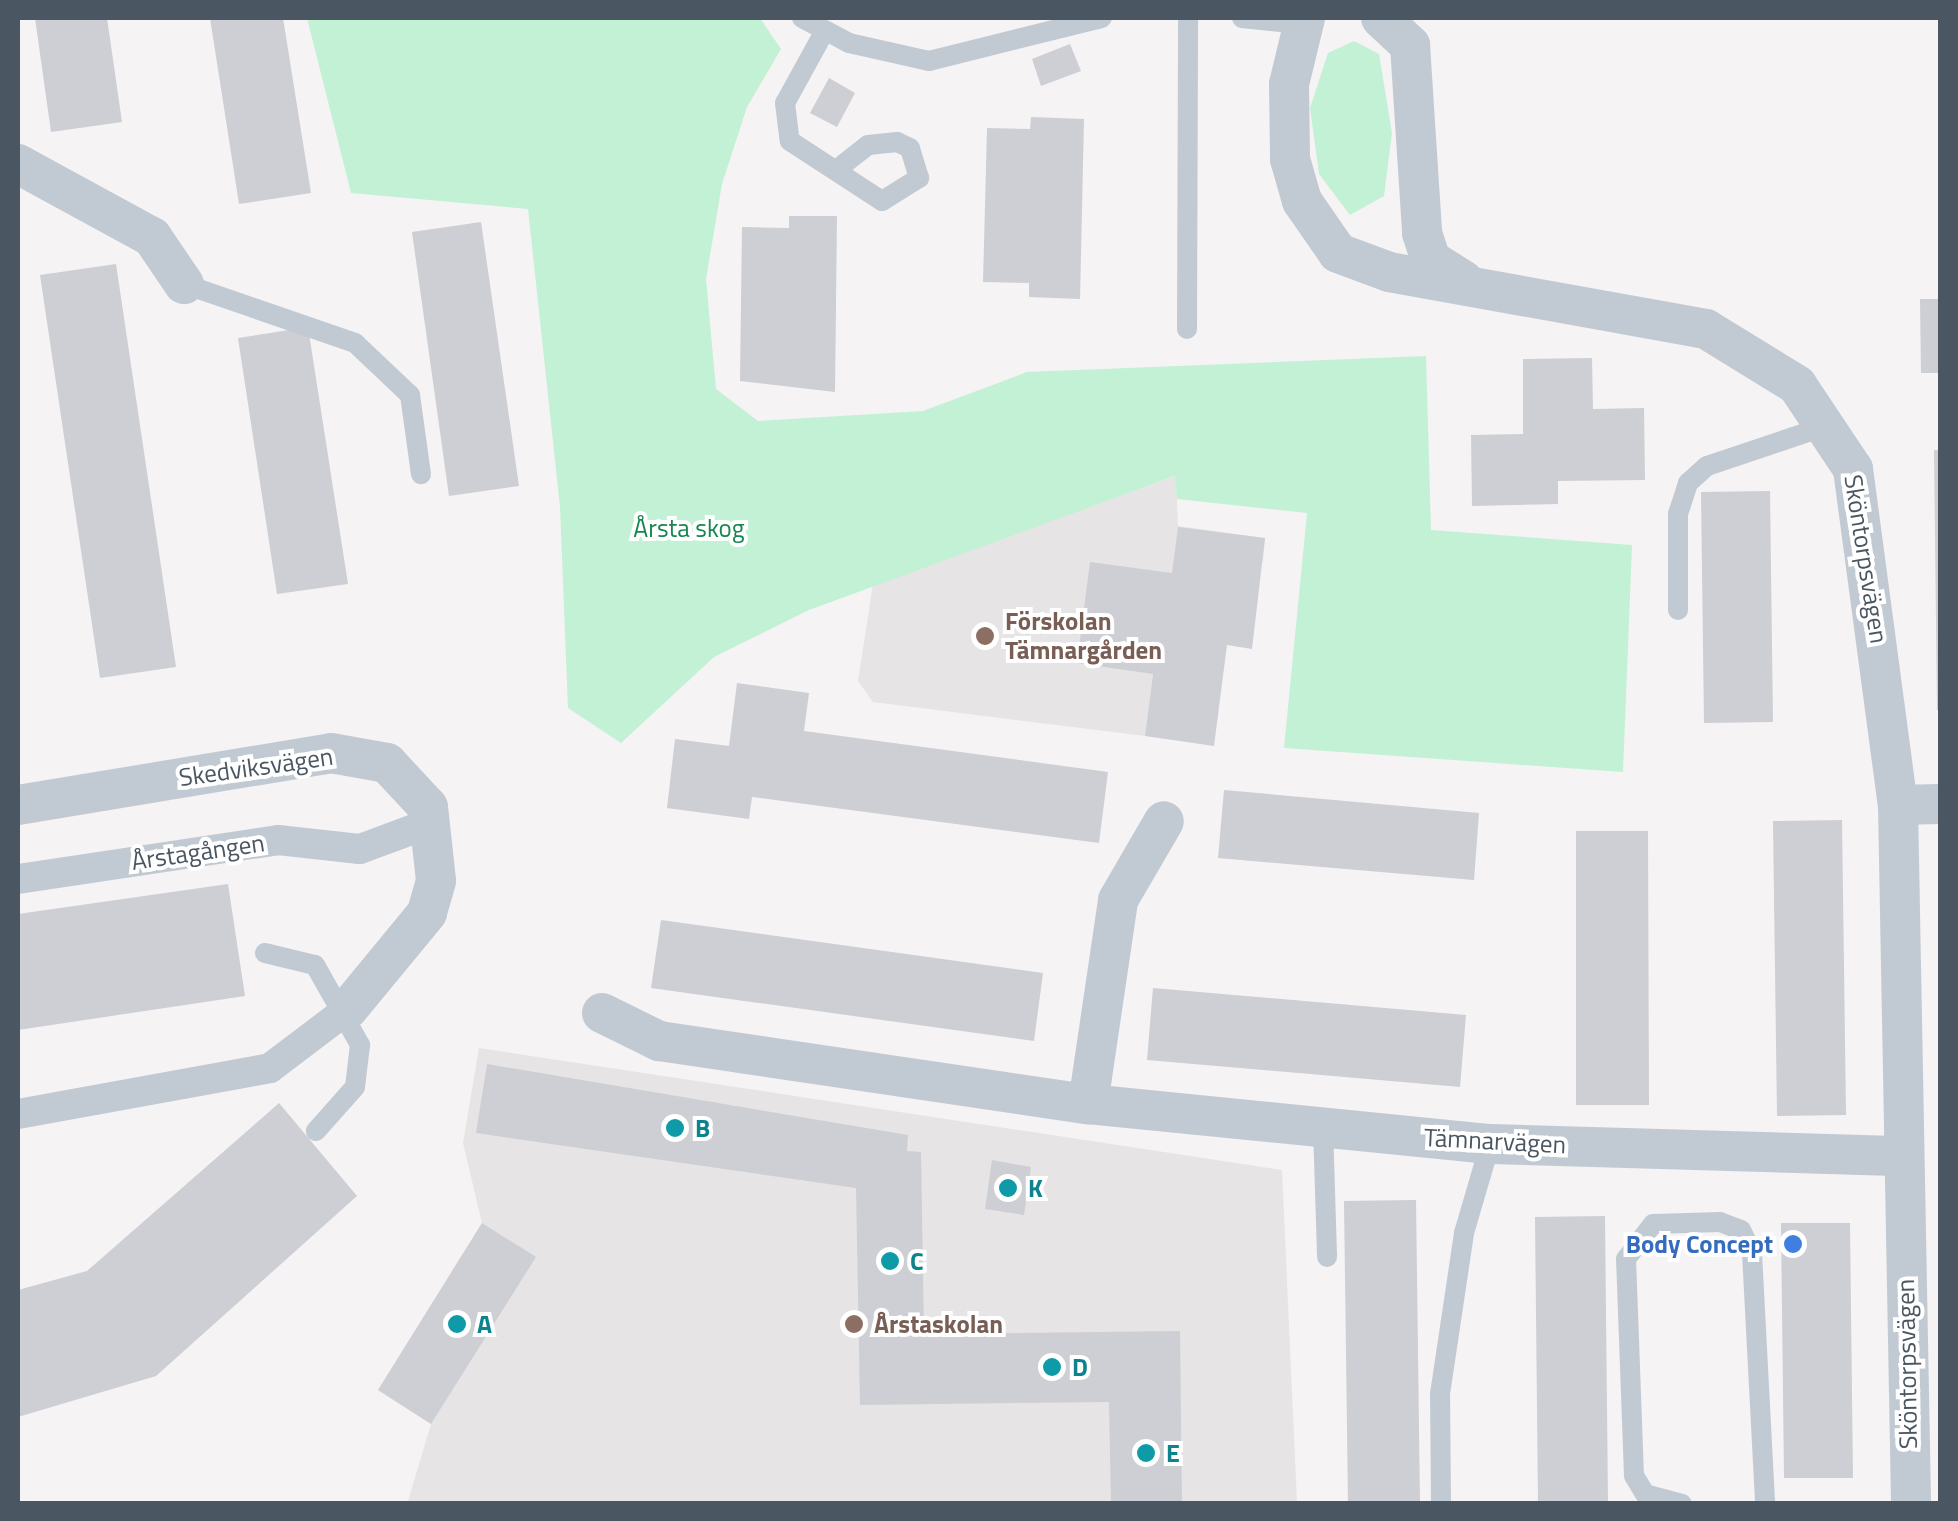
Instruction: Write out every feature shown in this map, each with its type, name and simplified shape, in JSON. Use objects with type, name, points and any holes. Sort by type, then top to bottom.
[{"type":"street","name":"Sköntorpsvägen","points":[[1301,20],[1288,84],[1290,159],[1320,231],[1338,253],[1389,272],[1463,280],[1706,329],[1798,385],[1831,424],[1854,469],[1898,806],[1910,1504]]},
{"type":"street","points":[[1396,21],[1414,67],[1422,233],[1431,260],[1463,280]]},
{"type":"street","points":[[18,164],[152,238],[184,284]]},
{"type":"street","name":"Skedviksvägen","points":[[18,805],[332,753],[387,763],[416,785],[432,822],[436,881],[426,913],[348,1009],[270,1068],[18,1114]]},
{"type":"street","points":[[1898,806],[1940,804]]},
{"type":"street","name":"Årstagången","points":[[18,879],[278,840],[360,849],[432,822]]},
{"type":"street","points":[[1088,1104],[1118,900],[1164,822]]},
{"type":"street","name":"Tämnarvägen","points":[[602,1013],[659,1041],[1088,1104],[1490,1144],[1903,1156]]},
{"type":"lane","points":[[802,18],[823,34],[928,61],[1102,18]]},
{"type":"lane","points":[[1186,329],[1188,18]]},
{"type":"lane","points":[[1242,18],[1301,20]]},
{"type":"lane","points":[[823,34],[786,103],[784,124],[802,154],[837,169]]},
{"type":"lane","points":[[184,284],[355,343],[410,394],[421,474]]},
{"type":"lane","points":[[1678,610],[1678,514],[1688,484],[1707,466],[1831,424]]},
{"type":"lane","points":[[265,952],[315,965],[348,1009],[360,1045],[355,1087],[316,1132]]},
{"type":"lane","points":[[1323,1127],[1327,1258]]},
{"type":"lane","points":[[1440,1504],[1440,1394],[1464,1233],[1490,1144]]},
{"type":"lane","points":[[1682,1504],[1645,1494],[1634,1476],[1626,1260],[1653,1224],[1720,1222],[1741,1230],[1752,1254],[1765,1504]]},
{"type":"shaded area","name":"Förskolan Tämnargården","points":[[1176,476],[1178,526],[1265,538],[1263,562],[1195,553],[1153,674],[1145,736],[873,702],[858,681],[873,584]]},
{"type":"shaded area","name":"Årstaskolan","points":[[479,1048],[1282,1170],[1297,1503],[281,1503],[408,1501],[431,1424],[378,1390],[482,1223],[463,1143]]},
{"type":"green space","name":"Årsta skog","points":[[307,18],[760,18],[781,49],[747,107],[722,184],[706,279],[716,389],[758,421],[923,411],[1027,372],[1426,356],[1431,530],[1632,545],[1623,772],[1284,748],[1307,513],[1177,499],[1175,476],[809,610],[714,657],[621,743],[568,708],[560,507],[528,209],[351,193]]},
{"type":"green space","points":[[1354,41],[1379,54],[1392,133],[1384,196],[1350,215],[1319,174],[1310,108],[1328,53]]},
{"type":"building","points":[[35,18],[107,18],[122,122],[51,132]]},
{"type":"building","points":[[210,18],[283,18],[311,193],[239,204]]},
{"type":"building","points":[[1070,44],[1081,71],[1041,86],[1032,59]]},
{"type":"building","points":[[829,78],[855,93],[837,127],[810,113]]},
{"type":"building","points":[[1031,117],[1084,119],[1080,299],[1029,297],[1029,283],[983,282],[987,128],[1030,129]]},
{"type":"building","points":[[789,216],[837,216],[835,392],[740,381],[742,227],[789,228]]},
{"type":"building","points":[[481,222],[519,486],[449,496],[412,232]]},
{"type":"building","points":[[116,264],[176,667],[100,678],[40,275]]},
{"type":"building","points":[[1920,299],[1940,299],[1940,373],[1921,373]]},
{"type":"building","points":[[308,327],[348,584],[277,594],[238,338]]},
{"type":"building","points":[[1592,358],[1593,409],[1644,408],[1645,480],[1558,481],[1558,504],[1472,506],[1471,435],[1523,434],[1523,359]]},
{"type":"building","points":[[1934,450],[1940,450],[1940,710],[1937,710]]},
{"type":"building","points":[[1770,491],[1773,722],[1704,723],[1701,492]]},
{"type":"building","points":[[1178,527],[1265,538],[1252,649],[1227,645],[1214,746],[1145,736],[1153,674],[1077,663],[1090,562],[1172,573]]},
{"type":"building","points":[[737,683],[809,693],[804,731],[1108,772],[1099,843],[752,797],[749,819],[667,808],[675,739],[729,746]]},
{"type":"building","points":[[1224,790],[1479,813],[1474,880],[1218,858]]},
{"type":"building","points":[[1842,820],[1846,1115],[1777,1116],[1773,821]]},
{"type":"building","points":[[1576,831],[1648,831],[1649,1105],[1576,1105]]},
{"type":"building","points":[[228,884],[245,996],[18,1030],[18,914]]},
{"type":"building","points":[[661,920],[1043,973],[1034,1041],[651,988]]},
{"type":"building","points":[[1153,988],[1466,1015],[1460,1087],[1147,1060]]},
{"type":"building","points":[[487,1064],[908,1135],[907,1151],[921,1152],[924,1334],[1180,1331],[1182,1504],[1111,1504],[1109,1402],[860,1405],[856,1188],[476,1133]]},
{"type":"building","points":[[279,1103],[357,1196],[156,1376],[18,1417],[18,1290],[87,1271]]},
{"type":"building","name":"K","points":[[992,1160],[1031,1167],[1024,1215],[985,1209]]},
{"type":"building","points":[[1416,1200],[1420,1504],[1348,1504],[1344,1201]]},
{"type":"building","points":[[1605,1216],[1608,1504],[1538,1504],[1535,1217]]},
{"type":"building","name":"A","points":[[482,1223],[536,1257],[431,1424],[378,1390]]},
{"type":"building","points":[[1781,1223],[1850,1223],[1853,1478],[1784,1478]]},
{"type":"place","name":"Förskolan Tämnargården","points":[[985,636]]},
{"type":"place","name":"B","points":[[675,1128]]},
{"type":"place","name":"K","points":[[1008,1188]]},
{"type":"place","name":"Body Concept","points":[[1793,1244]]},
{"type":"place","name":"C","points":[[890,1261]]},
{"type":"place","name":"A","points":[[457,1324]]},
{"type":"place","name":"Årstaskolan","points":[[854,1324]]},
{"type":"place","name":"D","points":[[1052,1367]]},
{"type":"place","name":"E","points":[[1146,1453]]}]
